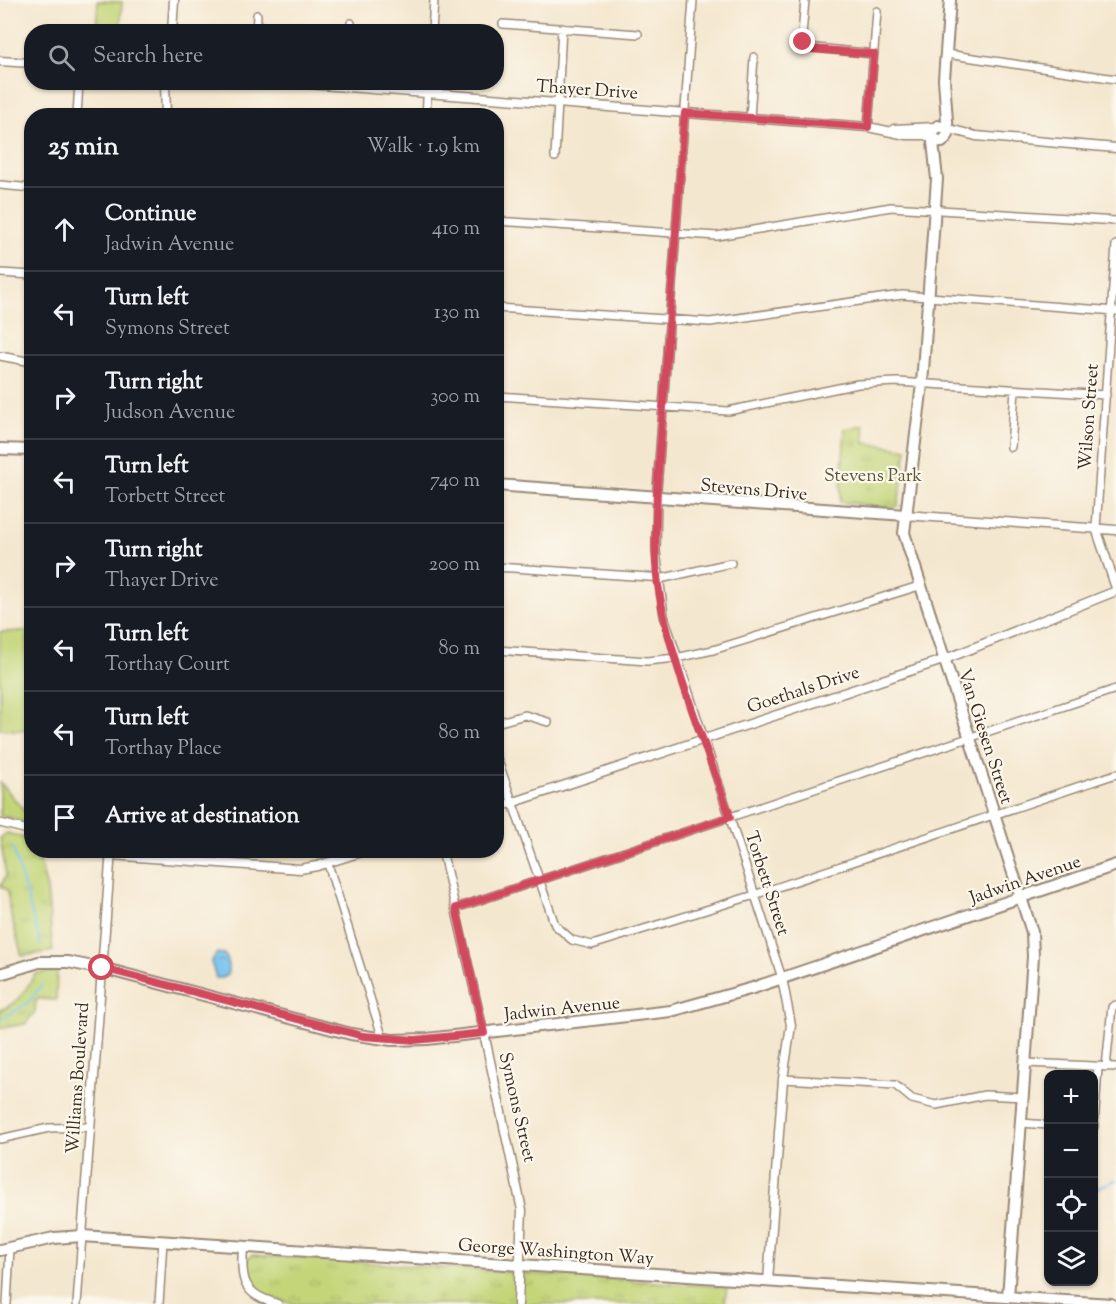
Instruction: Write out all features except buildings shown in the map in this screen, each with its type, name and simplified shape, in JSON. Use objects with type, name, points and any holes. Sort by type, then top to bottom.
[{"type":"main road","name":"Van Giesen Street","points":[[937,179],[942,169],[944,79],[950,0]]},
{"type":"main road","name":"Van Giesen Street","points":[[942,131],[932,133],[937,179],[922,384],[904,539],[1030,925],[1033,952],[1008,1301]]},
{"type":"main road","points":[[0,449],[24,450]]},
{"type":"main road","name":"Stevens Drive","points":[[504,486],[905,515]]},
{"type":"main road","name":"Jadwin Avenue","points":[[0,974],[49,961],[102,968],[339,1031],[383,1039],[427,1039],[664,1012],[782,978],[1116,865]]},
{"type":"main road","name":"George Washington Way","points":[[5,1249],[54,1238],[82,1236],[768,1281],[1008,1301],[1111,1304]]},
{"type":"street","points":[[172,24],[174,0]]},
{"type":"street","points":[[432,24],[434,0]]},
{"type":"street","name":"Torbett Street","points":[[693,0],[657,497],[658,578],[676,658],[782,978],[791,1015],[783,1078],[768,1281]]},
{"type":"street","points":[[805,0],[802,35],[807,47],[874,54]]},
{"type":"street","points":[[868,127],[877,11]]},
{"type":"street","points":[[256,24],[257,15]]},
{"type":"street","points":[[504,24],[638,34]]},
{"type":"street","points":[[555,157],[562,28]]},
{"type":"street","points":[[946,54],[1116,79]]},
{"type":"street","points":[[750,118],[754,57]]},
{"type":"street","points":[[0,61],[24,62]]},
{"type":"street","points":[[77,108],[79,90]]},
{"type":"street","points":[[166,90],[167,102]]},
{"type":"street","points":[[167,108],[169,90]]},
{"type":"street","name":"Thayer Drive","points":[[392,90],[890,130],[942,131],[1116,148]]},
{"type":"street","points":[[427,108],[428,90]]},
{"type":"street","name":"Thayer Drive","points":[[890,130],[906,135],[925,135],[934,139]]},
{"type":"street","points":[[0,185],[24,187]]},
{"type":"street","points":[[504,222],[717,236],[891,207],[1116,221]]},
{"type":"street","name":"Wilson Street","points":[[1116,245],[1114,310],[1096,528],[1116,589]]},
{"type":"street","points":[[0,273],[24,274]]},
{"type":"street","points":[[504,309],[670,321],[731,321],[902,295],[1114,310]]},
{"type":"street","points":[[0,356],[24,360]]},
{"type":"street","points":[[504,397],[728,411],[858,384],[897,382],[1106,395]]},
{"type":"street","points":[[1011,447],[1015,390]]},
{"type":"street","name":"Stevens Drive","points":[[905,515],[1116,530]]},
{"type":"street","points":[[504,568],[658,578],[731,563]]},
{"type":"street","points":[[504,651],[647,661],[676,658],[713,650],[919,586]]},
{"type":"street","name":"Goethals Drive","points":[[504,805],[943,660],[1116,589]]},
{"type":"street","points":[[456,908],[1116,689]]},
{"type":"street","points":[[504,721],[525,715],[548,722]]},
{"type":"street","points":[[504,777],[552,919],[558,930],[576,942],[599,945],[1116,774]]},
{"type":"street","points":[[0,823],[24,829]]},
{"type":"street","name":"Williams Boulevard","points":[[82,1236],[111,858]]},
{"type":"street","points":[[165,858],[285,869],[308,868],[345,858]]},
{"type":"street","name":"Symons Street","points":[[444,858],[519,1191],[523,1227],[518,1304]]},
{"type":"street","points":[[328,864],[383,1039]]},
{"type":"street","points":[[1094,1124],[1112,1007],[1116,1005]]},
{"type":"street","points":[[1026,1063],[1116,1067]]},
{"type":"street","points":[[783,1078],[895,1085],[912,1099],[936,1105],[985,1095],[1023,1097]]},
{"type":"street","points":[[1021,1123],[1044,1125]]},
{"type":"street","points":[[0,1138],[48,1128],[89,1127]]},
{"type":"street","points":[[77,1304],[82,1236]]},
{"type":"street","points":[[159,1304],[163,1241]]},
{"type":"street","points":[[243,1247],[242,1275],[246,1286],[258,1298],[277,1304]]},
{"type":"street","points":[[5,1249],[7,1304]]},
{"type":"green space","points":[[98,1],[122,2],[120,24],[96,24]]},
{"type":"green space","name":"Stevens Park","points":[[864,425],[865,443],[907,449],[898,505],[894,508],[840,502],[845,429]]},
{"type":"green space","points":[[24,631],[24,731],[0,729],[0,632]]},
{"type":"green space","points":[[0,782],[24,811],[24,822],[0,816]]},
{"type":"green space","points":[[7,833],[24,838],[24,858],[39,858],[47,889],[53,951],[22,956],[9,908],[8,891],[1,886],[6,875],[0,838]]},
{"type":"green space","points":[[57,971],[56,1000],[36,999],[35,1012],[25,1024],[0,1028],[0,1010],[17,1000],[35,974]]},
{"type":"green space","points":[[252,1255],[727,1287],[725,1304],[294,1304],[275,1299],[254,1286],[247,1270],[247,1259]]},
{"type":"water","points":[[217,953],[224,954],[228,960],[228,973],[223,978],[216,978],[211,962]]},
{"type":"waterway","points":[[13,848],[41,945]]},
{"type":"waterway","points":[[0,1020],[28,1003],[42,985]]},
{"type":"waterway","points":[[1098,1187],[1116,1180]]},
{"type":"route","points":[[102,968],[363,1036],[415,1040],[484,1033],[456,908],[730,817],[676,658],[658,585],[655,526],[657,489],[684,121],[685,113],[868,127],[874,54],[813,49],[807,47],[803,42]]}]
